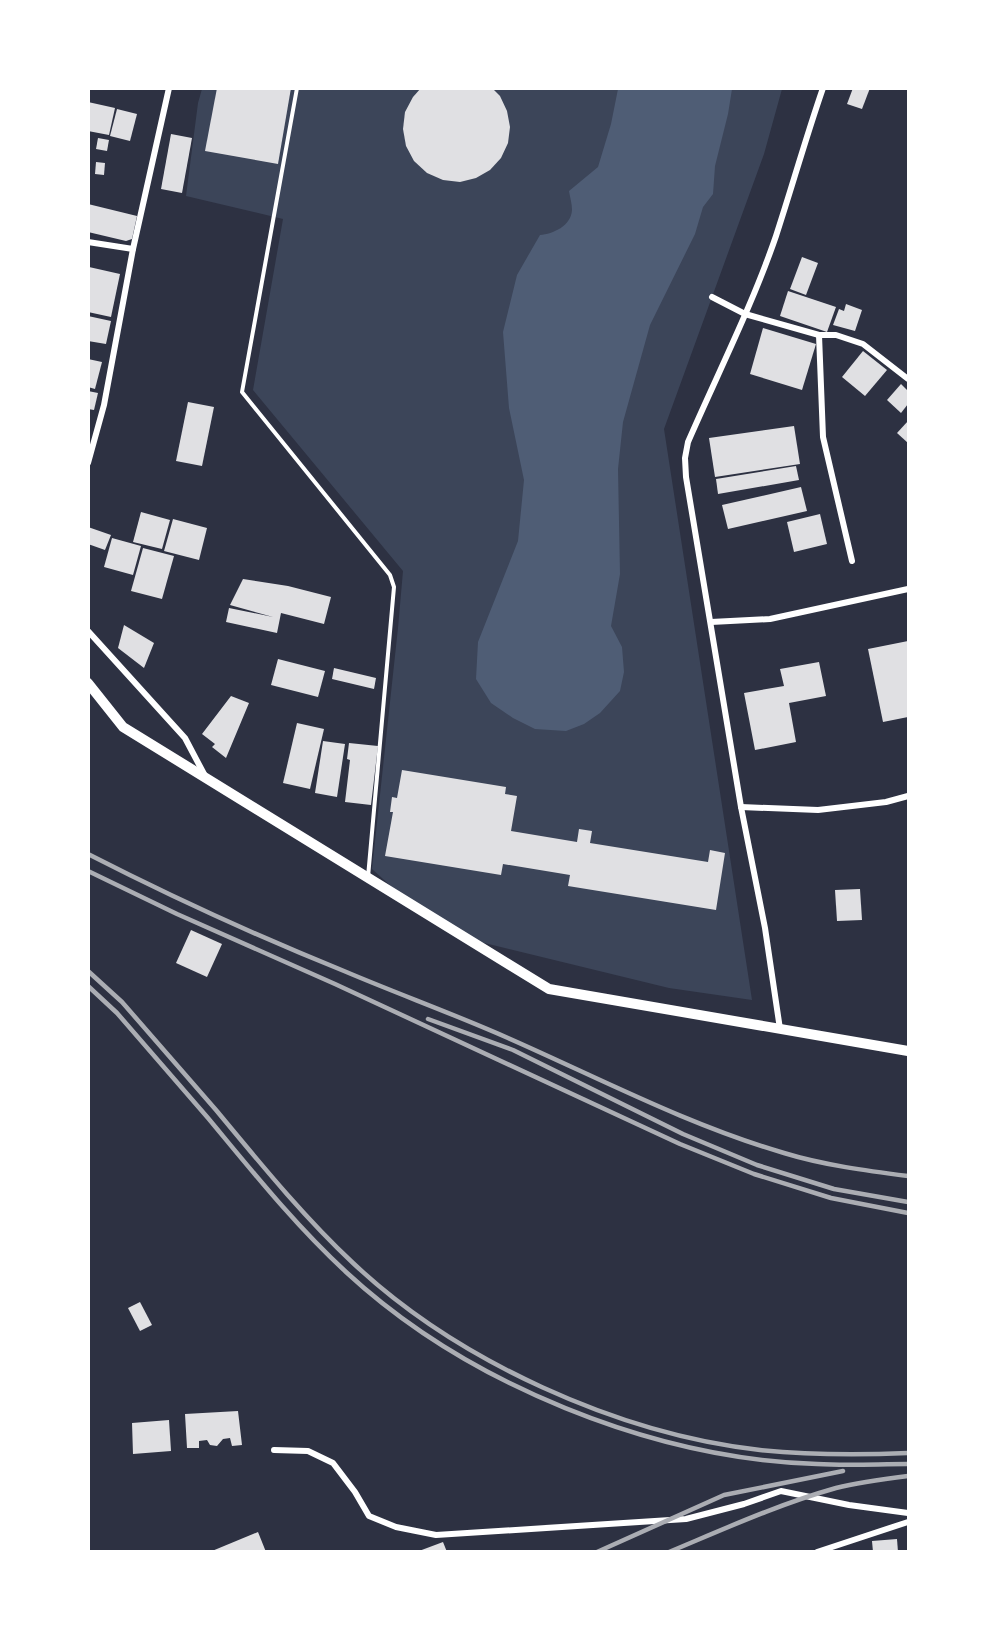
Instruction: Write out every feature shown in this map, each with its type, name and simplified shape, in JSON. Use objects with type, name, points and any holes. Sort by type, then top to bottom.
[{"type":"main road","points":[[88,683],[123,728],[549,989],[909,1051]]},
{"type":"street","points":[[88,463],[104,405],[133,249],[169,88]]},
{"type":"street","points":[[780,1029],[765,928],[741,807],[686,477],[686,458],[688,441],[745,314],[776,237],[803,146],[824,88]]},
{"type":"street","points":[[88,242],[133,249]]},
{"type":"street","points":[[712,297],[745,314],[819,335],[836,335],[863,344],[909,379]]},
{"type":"street","points":[[819,335],[823,438],[852,561]]},
{"type":"street","points":[[711,622],[770,619],[909,589]]},
{"type":"street","points":[[88,631],[185,738],[206,778]]},
{"type":"street","points":[[741,807],[818,810],[886,802],[909,796]]},
{"type":"street","points":[[274,1450],[308,1450],[333,1463],[369,1515],[396,1527],[436,1535],[686,1519],[744,1504],[781,1491],[849,1505],[909,1512]]},
{"type":"street","points":[[817,1551],[909,1522]]},
{"type":"lane","points":[[297,88],[242,392],[390,575],[394,587],[368,878]]},
{"type":"shaded area","points":[[202,89],[782,89],[764,154],[664,429],[752,1000],[669,988],[464,938],[415,908],[372,869],[403,571],[253,390],[283,219],[186,196],[198,103]]},
{"type":"shaded area","points":[[618,89],[732,89],[715,166],[713,194],[703,207],[695,234],[650,325],[623,422],[618,469],[620,574],[611,626],[622,647],[624,672],[620,691],[600,713],[584,724],[566,731],[535,729],[491,703],[476,679],[478,642],[518,541],[524,480],[509,408],[503,332],[517,275],[540,235],[556,231],[565,225],[572,210],[569,191],[598,167],[611,124]]},
{"type":"building","points":[[217,88],[291,88],[278,164],[205,151]]},
{"type":"building","points":[[421,88],[492,88],[500,96],[507,111],[510,127],[508,143],[501,158],[490,170],[476,178],[460,182],[443,180],[427,173],[414,161],[406,146],[403,129],[405,112]]},
{"type":"building","points":[[853,88],[870,88],[862,109],[847,104]]},
{"type":"building","points":[[88,102],[115,108],[109,135],[88,131]]},
{"type":"building","points":[[117,109],[137,114],[130,141],[110,136]]},
{"type":"building","points":[[171,134],[192,138],[182,193],[161,189]]},
{"type":"building","points":[[98,138],[109,140],[107,151],[96,149]]},
{"type":"building","points":[[96,162],[105,163],[104,175],[95,174]]},
{"type":"building","points":[[88,204],[137,216],[132,239],[126,241],[88,232]]},
{"type":"building","points":[[802,257],[818,263],[806,295],[790,289]]},
{"type":"building","points":[[89,267],[120,274],[111,317],[88,312]]},
{"type":"building","points":[[788,291],[836,307],[827,332],[780,316]]},
{"type":"building","points":[[846,304],[862,310],[855,331],[833,325],[839,309],[844,311]]},
{"type":"building","points":[[88,316],[111,321],[106,344],[88,341]]},
{"type":"building","points":[[763,328],[816,344],[802,390],[750,374]]},
{"type":"building","points":[[863,351],[887,370],[865,396],[842,377]]},
{"type":"building","points":[[88,359],[102,362],[95,389],[88,387]]},
{"type":"building","points":[[901,384],[908,391],[908,404],[901,413],[887,400]]},
{"type":"building","points":[[88,391],[98,393],[94,410],[88,409]]},
{"type":"building","points":[[188,402],[214,407],[202,466],[176,461]]},
{"type":"building","points":[[908,421],[908,443],[897,433]]},
{"type":"building","points":[[794,426],[800,464],[715,477],[709,438]]},
{"type":"building","points":[[796,466],[799,480],[718,494],[716,479]]},
{"type":"building","points":[[801,487],[807,511],[728,529],[722,505]]},
{"type":"building","points":[[141,512],[170,520],[162,549],[133,542]]},
{"type":"building","points":[[820,514],[827,544],[794,552],[787,522]]},
{"type":"building","points":[[173,519],[207,528],[199,560],[164,551]]},
{"type":"building","points":[[88,527],[111,535],[105,550],[88,544]]},
{"type":"building","points":[[112,538],[141,546],[133,575],[104,567]]},
{"type":"building","points":[[143,548],[174,556],[162,599],[131,591]]},
{"type":"building","points":[[243,579],[288,586],[331,597],[324,624],[281,613],[277,633],[226,622],[229,608],[273,617],[230,605]]},
{"type":"building","points":[[124,625],[154,643],[144,668],[118,648]]},
{"type":"building","points":[[908,641],[908,717],[883,722],[868,649]]},
{"type":"building","points":[[278,659],[325,671],[318,697],[271,685]]},
{"type":"building","points":[[819,662],[826,696],[789,703],[796,742],[755,750],[744,693],[784,686],[780,669]]},
{"type":"building","points":[[334,668],[376,678],[374,689],[332,679]]},
{"type":"building","points":[[231,696],[249,703],[226,758],[212,747],[215,744],[202,734]]},
{"type":"building","points":[[297,723],[324,729],[310,789],[283,783]]},
{"type":"building","points":[[323,741],[345,744],[337,797],[315,793]]},
{"type":"building","points":[[349,743],[378,746],[371,805],[345,802],[350,760],[347,759]]},
{"type":"building","points":[[402,770],[506,787],[505,794],[517,796],[511,831],[577,842],[579,829],[592,831],[590,843],[708,862],[710,850],[725,853],[716,910],[568,886],[570,875],[503,864],[501,875],[385,856],[393,812],[390,812],[392,797],[397,798]]},
{"type":"building","points":[[860,889],[862,920],[837,921],[835,890]]},
{"type":"building","points":[[191,930],[222,944],[207,977],[176,963]]},
{"type":"building","points":[[140,1302],[152,1325],[140,1331],[128,1308]]},
{"type":"building","points":[[238,1411],[242,1445],[232,1446],[230,1438],[223,1439],[217,1446],[210,1445],[207,1440],[199,1441],[199,1448],[187,1448],[185,1414]]},
{"type":"building","points":[[169,1420],[171,1451],[133,1454],[132,1423]]},
{"type":"building","points":[[258,1532],[266,1552],[212,1552],[212,1551]]},
{"type":"building","points":[[897,1539],[898,1552],[873,1552],[872,1541]]},
{"type":"building","points":[[443,1542],[447,1552],[419,1552],[419,1551]]},
{"type":"railway","points":[[88,854],[247,930],[488,1029],[713,1129],[748,1142],[814,1161],[908,1176]]},
{"type":"railway","points":[[88,871],[680,1144],[754,1174],[831,1198],[908,1213]]},
{"type":"railway","points":[[88,971],[122,1002],[282,1189],[353,1263],[395,1299],[440,1331],[490,1361],[596,1410],[651,1428],[706,1441],[760,1450],[797,1453],[908,1453]]},
{"type":"railway","points":[[88,986],[117,1013],[309,1236],[346,1272],[394,1312],[448,1349],[505,1381],[565,1408],[628,1431],[691,1448],[755,1459],[817,1464],[908,1464]]},
{"type":"railway","points":[[428,1019],[513,1050],[683,1134],[757,1165],[834,1189],[908,1202]]},
{"type":"railway","points":[[597,1552],[724,1495],[843,1471]]},
{"type":"railway","points":[[669,1552],[752,1517],[815,1494],[854,1484],[908,1476]]}]
